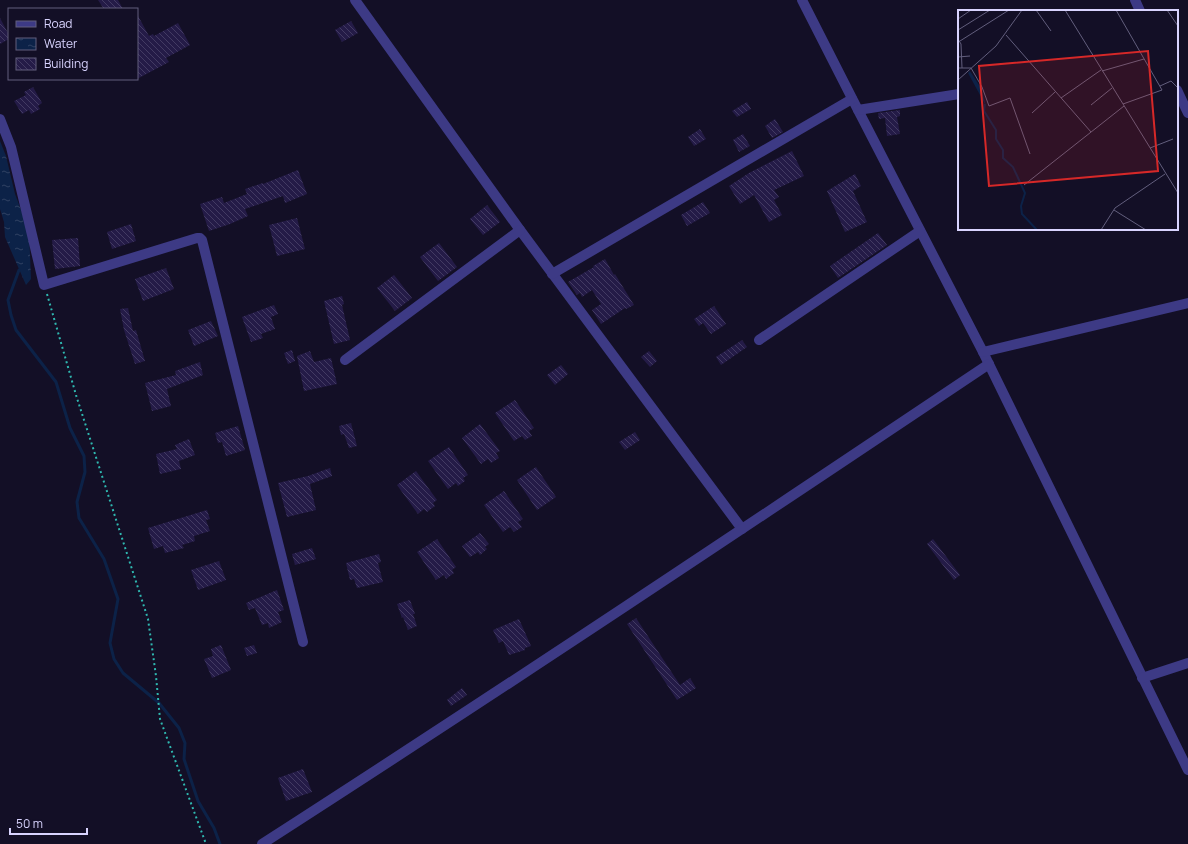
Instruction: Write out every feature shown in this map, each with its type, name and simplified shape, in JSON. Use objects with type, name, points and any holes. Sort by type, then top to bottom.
[{"type":"street","points":[[355,0],[552,274],[742,529]]},
{"type":"street","points":[[802,0],[983,352],[1188,770]]},
{"type":"street","points":[[1135,0],[1140,10]]},
{"type":"street","points":[[1178,92],[1188,113]]},
{"type":"street","points":[[858,110],[958,94]]},
{"type":"street","points":[[552,274],[852,99]]},
{"type":"street","points":[[0,119],[11,147],[44,285],[197,238],[202,240],[303,642]]},
{"type":"street","points":[[345,360],[520,230]]},
{"type":"street","points":[[759,340],[920,231]]},
{"type":"street","points":[[983,352],[1188,303]]},
{"type":"street","points":[[262,844],[742,529],[989,364]]},
{"type":"street","points":[[1142,678],[1188,663]]},
{"type":"path","points":[[44,285],[76,396],[148,619],[160,719],[206,844]]},
{"type":"water","points":[[0,141],[6,156],[15,194],[29,231],[31,279],[26,285],[5,237],[4,222],[0,209]]},
{"type":"building","points":[[98,0],[118,0],[122,8],[103,8]]},
{"type":"building","points":[[138,16],[149,36],[153,34],[154,36],[178,23],[190,45],[166,58],[169,62],[138,78]]},
{"type":"building","points":[[0,18],[8,33],[8,40],[0,44]]},
{"type":"building","points":[[351,21],[358,33],[342,42],[335,30]]},
{"type":"building","points":[[33,87],[42,103],[38,106],[40,109],[31,114],[29,110],[22,114],[14,101],[26,95],[24,92]]},
{"type":"building","points":[[747,102],[751,109],[737,117],[732,111]]},
{"type":"building","points":[[900,110],[900,116],[897,117],[900,134],[887,136],[885,118],[879,119],[878,113]]},
{"type":"building","points":[[775,119],[783,132],[772,138],[765,126]]},
{"type":"building","points":[[700,129],[706,139],[694,146],[688,137]]},
{"type":"building","points":[[743,134],[750,146],[739,152],[733,140]]},
{"type":"building","points":[[792,151],[804,176],[774,190],[779,197],[774,200],[782,215],[769,222],[754,195],[740,204],[729,186],[749,173]]},
{"type":"building","points":[[298,170],[307,194],[285,203],[283,196],[245,209],[248,216],[209,231],[200,204],[222,197],[224,203],[247,194],[245,189],[263,184]]},
{"type":"building","points":[[855,174],[861,186],[853,191],[867,222],[845,232],[827,191]]},
{"type":"building","points":[[703,202],[710,213],[687,226],[681,215]]},
{"type":"building","points":[[487,205],[500,222],[483,235],[470,219]]},
{"type":"building","points":[[297,218],[305,249],[277,256],[269,225]]},
{"type":"building","points":[[131,224],[136,241],[112,249],[107,232]]},
{"type":"building","points":[[878,233],[887,245],[838,278],[830,266]]},
{"type":"building","points":[[78,238],[80,266],[55,269],[52,240]]},
{"type":"building","points":[[439,243],[457,267],[438,281],[420,257]]},
{"type":"building","points":[[605,259],[634,305],[626,309],[625,308],[601,324],[592,310],[601,304],[592,290],[582,297],[580,293],[577,295],[568,282]]},
{"type":"building","points":[[166,268],[174,289],[143,301],[135,279]]},
{"type":"building","points":[[394,275],[412,298],[395,311],[377,288]]},
{"type":"building","points":[[342,296],[344,304],[342,305],[350,340],[334,344],[324,301]]},
{"type":"building","points":[[274,305],[278,314],[271,317],[275,329],[261,334],[263,338],[251,342],[242,317]]},
{"type":"building","points":[[714,306],[726,324],[711,334],[703,323],[699,326],[694,319]]},
{"type":"building","points":[[128,308],[133,331],[136,330],[145,361],[135,364],[124,330],[120,309]]},
{"type":"building","points":[[211,321],[218,336],[194,346],[188,330]]},
{"type":"building","points":[[742,340],[747,347],[721,365],[716,357]]},
{"type":"building","points":[[292,350],[295,361],[288,364],[284,353]]},
{"type":"building","points":[[310,351],[314,362],[331,358],[337,384],[304,391],[297,356]]},
{"type":"building","points":[[649,351],[657,361],[650,367],[641,357]]},
{"type":"building","points":[[200,362],[203,375],[167,389],[171,406],[152,411],[145,383],[176,375],[175,371]]},
{"type":"building","points":[[561,365],[568,374],[555,385],[547,375]]},
{"type":"building","points":[[515,400],[534,428],[529,431],[532,436],[525,440],[522,436],[514,441],[495,413]]},
{"type":"building","points":[[351,423],[357,446],[349,448],[344,434],[341,435],[339,426]]},
{"type":"building","points":[[480,424],[500,451],[496,453],[499,458],[491,463],[488,459],[481,464],[462,438]]},
{"type":"building","points":[[238,426],[245,450],[226,456],[222,442],[218,443],[215,433]]},
{"type":"building","points":[[635,432],[640,440],[625,450],[619,442]]},
{"type":"building","points":[[189,439],[195,455],[179,461],[181,469],[160,474],[156,454],[177,449],[175,445]]},
{"type":"building","points":[[449,447],[468,475],[463,478],[465,481],[458,486],[456,483],[448,489],[428,461]]},
{"type":"building","points":[[536,467],[556,497],[537,510],[517,480]]},
{"type":"building","points":[[330,468],[332,476],[310,484],[316,510],[287,517],[278,483],[308,476]]},
{"type":"building","points":[[416,471],[437,500],[433,503],[435,506],[427,512],[424,509],[418,514],[397,485]]},
{"type":"building","points":[[504,491],[523,519],[518,522],[522,527],[514,532],[510,527],[503,532],[484,505]]},
{"type":"building","points":[[207,510],[210,519],[206,520],[210,531],[194,536],[195,541],[182,545],[184,548],[165,553],[163,546],[154,549],[148,528]]},
{"type":"building","points":[[480,533],[489,544],[485,547],[487,549],[480,555],[478,552],[470,557],[462,546]]},
{"type":"building","points":[[437,539],[456,567],[452,570],[454,573],[446,579],[444,575],[436,580],[417,552]]},
{"type":"building","points":[[933,539],[960,575],[954,580],[927,544]]},
{"type":"building","points":[[312,548],[316,559],[295,565],[292,554]]},
{"type":"building","points":[[379,554],[381,562],[378,563],[383,582],[357,588],[354,579],[350,580],[346,563]]},
{"type":"building","points":[[219,561],[226,580],[198,590],[191,570]]},
{"type":"building","points":[[277,590],[284,610],[278,612],[282,622],[269,628],[268,623],[262,625],[255,608],[249,610],[246,603]]},
{"type":"building","points":[[410,600],[417,626],[408,630],[397,604]]},
{"type":"building","points":[[636,618],[680,685],[690,678],[696,688],[677,700],[627,624]]},
{"type":"building","points":[[519,619],[531,646],[525,648],[525,650],[509,655],[503,641],[499,643],[493,630]]},
{"type":"building","points":[[221,645],[231,670],[212,678],[204,659],[213,656],[211,649]]},
{"type":"building","points":[[254,645],[257,653],[247,656],[244,648]]},
{"type":"building","points":[[462,688],[467,695],[451,706],[447,700]]},
{"type":"building","points":[[303,769],[312,792],[286,801],[278,778]]},
{"type":"waterway","points":[[19,270],[8,300],[16,330],[56,382],[70,428],[84,456],[85,472],[77,502],[79,518],[104,559],[118,599],[110,643],[114,659],[123,673],[159,703],[179,728],[185,743],[184,759],[198,801],[214,828],[220,844]]}]
